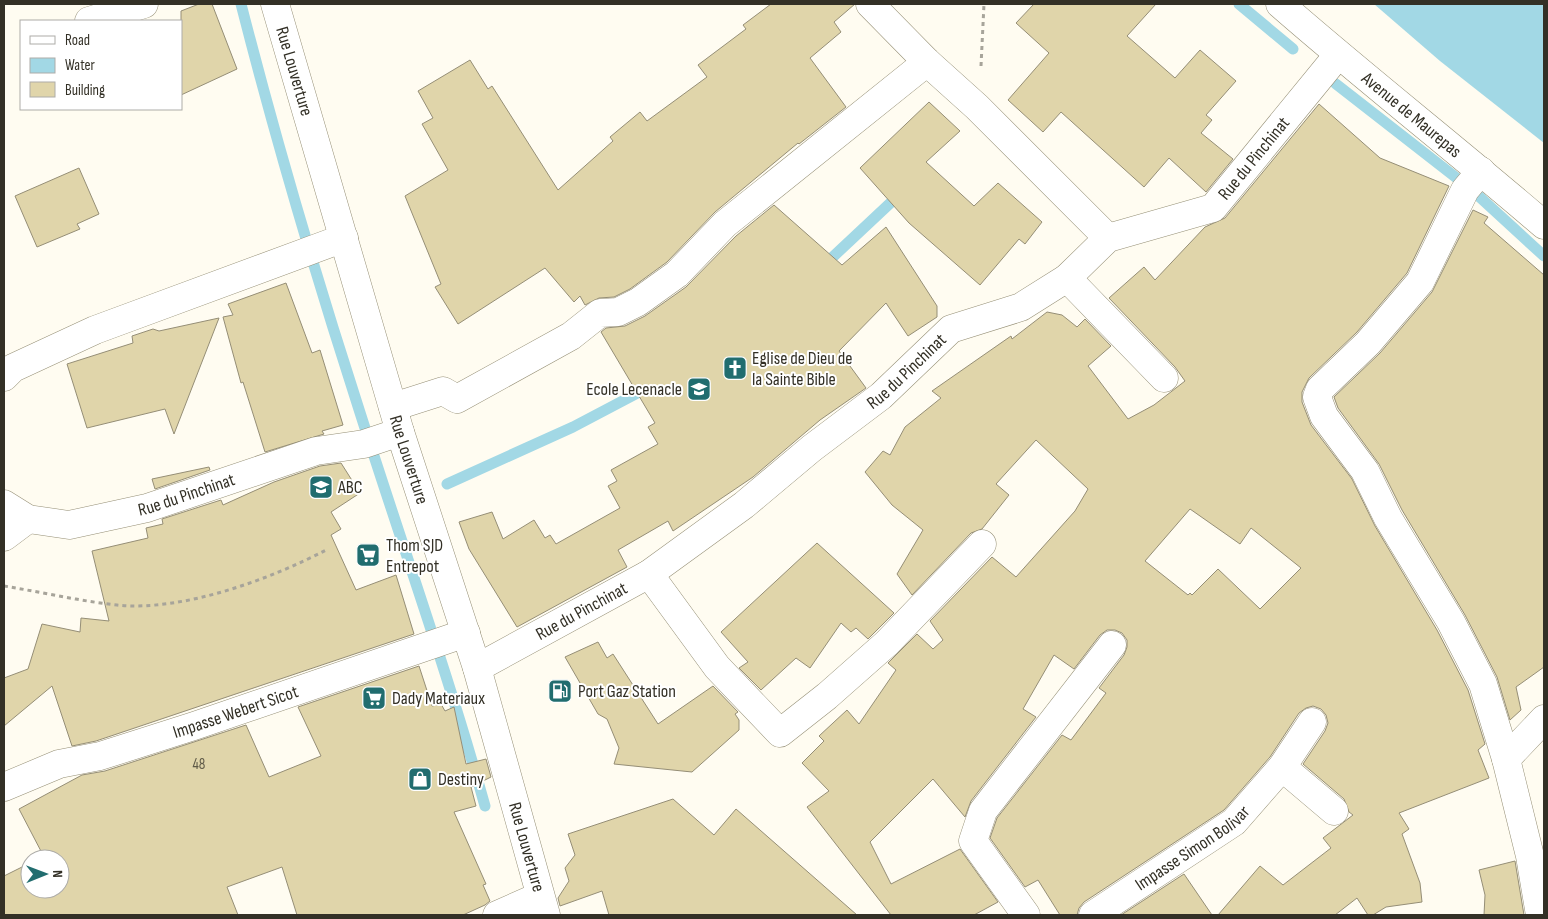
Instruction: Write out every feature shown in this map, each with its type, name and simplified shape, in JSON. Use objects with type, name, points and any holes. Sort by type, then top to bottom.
[{"type":"street","points":[[92,20],[144,4]]},
{"type":"street","name":"Rue Louverture","points":[[275,4],[322,246],[396,420],[445,640],[477,668],[543,906]]},
{"type":"street","points":[[870,4],[927,62],[977,107],[1108,238]]},
{"type":"street","name":"Avenue de Maurepas","points":[[1280,4],[1338,55],[1472,181],[1544,225]]},
{"type":"street","name":"Rue du Pinchinat","points":[[477,668],[649,574],[744,506],[812,448],[881,396],[951,329],[1021,307],[1067,278],[1108,238],[1213,208],[1338,55]]},
{"type":"street","name":"Rue du Pinchinat","points":[[4,504],[28,519],[69,525],[148,508],[316,451],[369,442],[396,420],[443,391],[457,399],[571,336],[600,312],[618,312],[638,302],[677,274],[724,224],[927,62]]},
{"type":"street","points":[[1472,181],[1420,282],[1368,343],[1320,389],[1317,397],[1324,416],[1365,471],[1388,518],[1467,650],[1483,684],[1506,759],[1530,856],[1540,915]]},
{"type":"street","points":[[4,377],[13,368],[95,330],[322,246]]},
{"type":"street","points":[[1067,278],[1164,378]]},
{"type":"street","points":[[4,537],[28,519]]},
{"type":"street","points":[[649,574],[717,667],[780,733],[827,696],[887,643],[982,544]]},
{"type":"street","name":"Impasse Webert Sicot","points":[[4,788],[59,764],[100,756],[194,726],[445,640]]},
{"type":"street","points":[[1026,915],[973,841],[983,811],[1112,646]]},
{"type":"street","points":[[1506,759],[1544,719]]},
{"type":"street","name":"Impasse Simon Bolivar","points":[[1093,915],[1234,822],[1282,767],[1312,722]]},
{"type":"street","points":[[1282,767],[1334,811]]},
{"type":"street","points":[[497,915],[543,906]]},
{"type":"path","points":[[977,107],[984,91],[981,70],[984,4]]},
{"type":"path","points":[[4,586],[118,605],[180,602],[293,568],[328,549]]},
{"type":"water","points":[[1374,4],[1544,4],[1544,143],[1440,61]]},
{"type":"building","points":[[199,4],[212,4],[237,69],[182,95],[182,20],[181,11]]},
{"type":"building","points":[[771,4],[855,4],[834,22],[841,32],[810,58],[846,107],[798,143],[715,212],[667,262],[630,289],[614,297],[599,298],[585,305],[580,296],[574,302],[545,268],[458,324],[435,287],[441,284],[405,196],[448,170],[422,124],[433,118],[418,91],[470,60],[488,89],[492,86],[558,190],[613,141],[610,137],[640,112],[647,121],[707,77],[698,65],[746,29],[743,25]]},
{"type":"building","points":[[1034,4],[1156,4],[1127,36],[1175,78],[1200,50],[1236,81],[1206,115],[1212,120],[1201,133],[1233,159],[1206,192],[1169,158],[1144,187],[1061,112],[1043,132],[1008,100],[1049,53],[1016,23]]},
{"type":"building","points":[[929,102],[960,131],[926,162],[974,206],[998,183],[1042,222],[1025,244],[1019,239],[980,285],[909,223],[860,168]]},
{"type":"building","points":[[1319,104],[1380,158],[1449,186],[1407,273],[1357,332],[1309,378],[1302,392],[1302,402],[1311,425],[1352,479],[1375,526],[1437,630],[1468,690],[1485,744],[1478,750],[1489,778],[1399,813],[1409,829],[1402,834],[1420,883],[1422,902],[1386,907],[1373,915],[1368,915],[1357,898],[1335,915],[1218,915],[1260,866],[1283,885],[1331,848],[1323,838],[1353,815],[1349,812],[1344,799],[1303,764],[1325,731],[1328,723],[1326,715],[1321,709],[1313,706],[1306,708],[1299,713],[1270,757],[1224,810],[1084,902],[1079,908],[1077,915],[1060,915],[1038,880],[1025,887],[990,838],[997,818],[1062,735],[1071,740],[1106,693],[1099,688],[1124,655],[1127,647],[1127,640],[1122,633],[1115,630],[1107,630],[1100,635],[1074,669],[1054,655],[1023,709],[1036,717],[971,801],[965,817],[933,779],[870,842],[891,884],[960,849],[998,902],[974,915],[891,915],[807,807],[829,791],[802,763],[824,741],[819,736],[847,710],[859,724],[896,670],[888,663],[917,634],[933,649],[943,640],[930,621],[992,557],[1016,577],[1075,511],[1088,489],[1036,440],[996,484],[1009,495],[982,529],[971,533],[912,595],[897,574],[923,530],[892,505],[865,472],[883,451],[890,455],[905,427],[941,398],[932,391],[1011,336],[1012,339],[1047,312],[1062,315],[1077,327],[1085,319],[1111,346],[1088,366],[1128,419],[1154,405],[1185,381],[1175,367],[1109,298],[1144,267],[1155,280],[1205,227],[1225,218]],"holes":[[[1190,509],[1240,544],[1251,528],[1301,568],[1260,609],[1218,569],[1192,595],[1190,593],[1188,595],[1145,561]]]},
{"type":"building","points":[[79,168],[99,214],[77,224],[80,229],[37,247],[15,196]]},
{"type":"building","points":[[774,205],[842,265],[886,227],[937,306],[937,317],[908,336],[886,303],[839,351],[866,388],[820,420],[753,477],[673,531],[668,521],[618,550],[627,567],[517,627],[469,549],[459,522],[492,512],[503,539],[534,520],[545,538],[550,535],[556,544],[620,508],[608,486],[617,481],[611,470],[658,444],[648,427],[655,423],[601,332],[606,328],[625,326],[645,316],[686,287],[736,236]]},
{"type":"building","points":[[1473,210],[1488,217],[1484,223],[1544,275],[1544,667],[1516,687],[1521,710],[1510,720],[1497,677],[1465,615],[1402,510],[1379,464],[1338,408],[1334,397],[1380,353],[1432,292]]},
{"type":"building","points":[[286,283],[312,353],[320,350],[343,425],[322,431],[324,434],[265,452],[243,382],[241,383],[223,317],[233,315],[228,304]]},
{"type":"building","points":[[219,318],[174,434],[165,409],[87,428],[67,364],[133,343],[132,336],[153,329],[159,331]]},
{"type":"building","points":[[341,463],[360,493],[331,512],[341,529],[331,535],[356,590],[396,575],[414,634],[96,741],[72,746],[52,686],[4,726],[4,678],[28,669],[42,624],[80,632],[81,618],[109,621],[92,551],[148,538],[146,528],[163,524],[162,519],[221,500],[223,505],[274,482],[320,466]]},
{"type":"building","points":[[209,467],[210,470],[155,489],[152,479]]},
{"type":"building","points":[[817,543],[894,613],[868,639],[856,628],[851,632],[841,623],[810,668],[796,658],[761,690],[739,668],[748,662],[721,632]]},
{"type":"building","points":[[598,642],[607,658],[613,654],[658,724],[713,686],[738,712],[735,714],[739,720],[739,730],[692,772],[614,764],[619,748],[607,719],[598,714],[565,657]]},
{"type":"building","points":[[419,666],[432,706],[441,704],[445,711],[454,707],[466,764],[486,759],[491,777],[471,787],[476,806],[454,812],[486,884],[483,885],[490,901],[463,915],[297,915],[282,867],[227,887],[238,915],[4,915],[4,876],[20,868],[20,899],[70,899],[70,849],[40,849],[19,809],[82,775],[105,771],[246,725],[269,777],[321,756],[298,707]]},
{"type":"building","points":[[673,799],[714,835],[736,809],[857,915],[609,915],[602,891],[560,906],[558,898],[569,881],[565,868],[575,855],[568,834]]},
{"type":"building","points":[[1515,861],[1524,915],[1484,915],[1485,895],[1479,870]]},
{"type":"building","points":[[1184,874],[1212,915],[1121,915]]},
{"type":"waterway","points":[[241,4],[281,153],[325,302],[439,654],[485,806]]},
{"type":"waterway","points":[[1239,4],[1293,49]]},
{"type":"waterway","points":[[1336,84],[1472,190],[1544,256]]},
{"type":"waterway","points":[[821,268],[901,193]]},
{"type":"waterway","points":[[447,484],[573,427],[649,387]]},
{"type":"place","name":"Eglise de Dieu de la Sainte Bible","points":[[735,368]]},
{"type":"place","name":"Ecole Lecenacle","points":[[699,389]]},
{"type":"place","name":"ABC","points":[[321,487]]},
{"type":"place","name":"Thom SJD Entrepot","points":[[368,555]]},
{"type":"place","name":"Port Gaz Station","points":[[560,691]]},
{"type":"place","name":"Dady Materiaux","points":[[374,698]]},
{"type":"place","name":"Destiny","points":[[420,779]]}]
